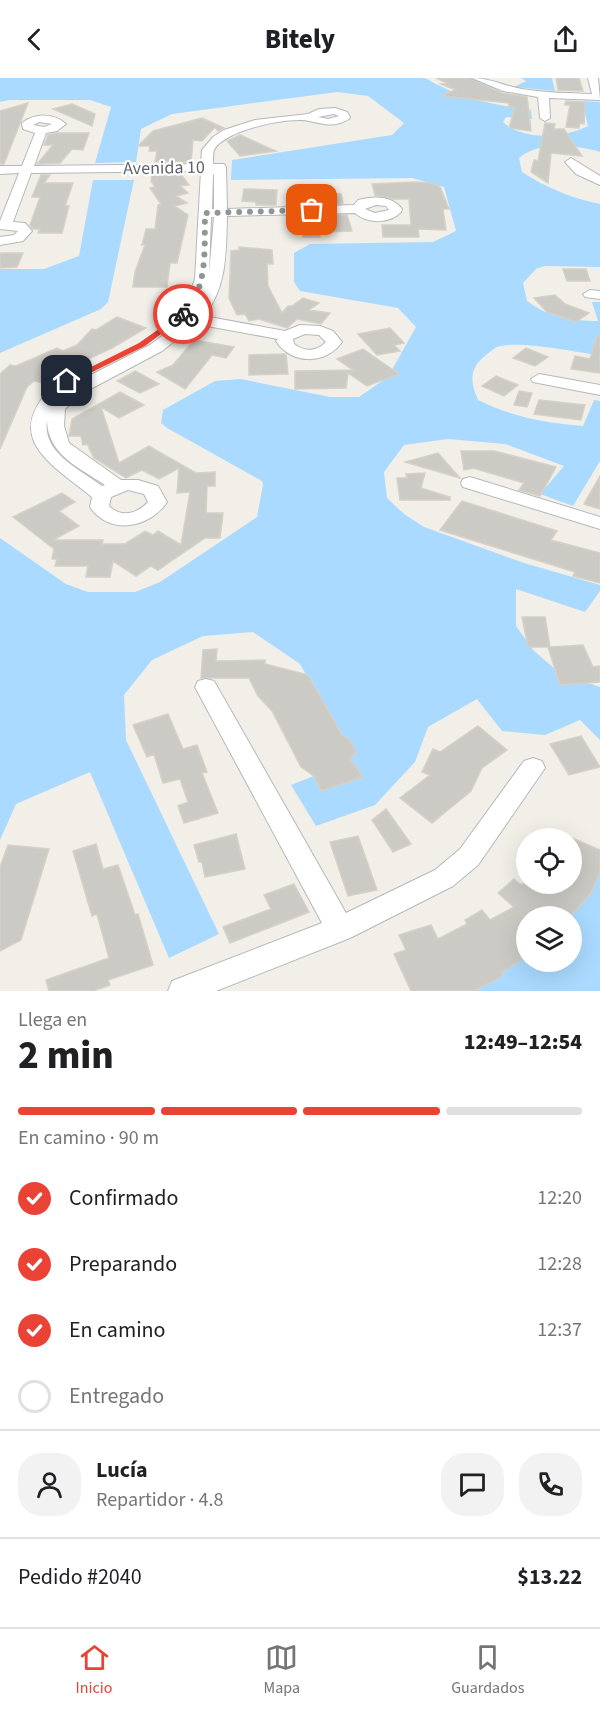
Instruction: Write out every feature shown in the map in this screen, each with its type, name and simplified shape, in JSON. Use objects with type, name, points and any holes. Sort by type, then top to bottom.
[{"type":"street","points":[[477,78],[496,87],[543,95],[599,97],[593,78]]},
{"type":"street","points":[[543,95],[546,118]]},
{"type":"street","points":[[213,169],[220,146],[235,134],[313,118]]},
{"type":"street","points":[[0,241],[18,238],[25,231],[20,226],[3,224],[42,130]]},
{"type":"street","points":[[571,162],[580,171],[600,181]]},
{"type":"street","name":"Avenida 10","points":[[0,170],[25,172],[213,169],[212,212],[201,279],[187,318],[142,344],[67,381],[50,396],[36,420],[46,453],[110,491]]},
{"type":"street","name":"Avenida 10","points":[[0,175],[25,172]]},
{"type":"street","points":[[212,212],[358,209]]},
{"type":"street","points":[[187,318],[286,336]]},
{"type":"street","points":[[539,379],[600,390]]},
{"type":"street","points":[[470,483],[600,523]]},
{"type":"street","points":[[206,687],[340,929]]},
{"type":"street","points":[[182,991],[340,929],[430,886],[455,871],[469,857],[532,768]]},
{"type":"water","points":[[0,78],[425,78],[476,100],[531,110],[532,119],[506,117],[503,122],[522,132],[544,136],[568,133],[588,126],[582,101],[600,102],[600,152],[580,147],[548,146],[528,152],[519,158],[522,172],[531,178],[579,199],[600,204],[600,267],[545,266],[536,269],[523,283],[527,301],[543,311],[561,317],[598,321],[592,302],[600,302],[600,356],[547,347],[506,345],[496,348],[476,365],[473,387],[478,400],[491,406],[516,415],[555,423],[583,426],[594,400],[600,401],[600,461],[573,506],[540,494],[564,466],[505,444],[448,439],[404,445],[384,472],[387,498],[404,514],[424,527],[524,563],[600,585],[600,591],[585,612],[516,589],[516,626],[534,651],[561,674],[600,687],[600,740],[580,720],[545,735],[502,731],[477,699],[428,727],[415,762],[375,805],[316,826],[291,785],[346,763],[326,709],[300,664],[253,632],[203,636],[152,660],[124,695],[126,740],[219,934],[169,958],[90,772],[16,804],[0,840],[0,538],[66,584],[88,592],[135,592],[160,582],[257,517],[262,481],[167,428],[161,423],[163,410],[215,381],[241,379],[330,397],[359,397],[388,377],[416,327],[398,308],[300,291],[294,282],[294,253],[310,244],[433,242],[456,231],[444,187],[412,178],[231,180],[232,160],[392,135],[404,123],[368,96],[337,92],[172,114],[141,129],[136,162],[95,163],[111,107],[90,100],[0,102]]},
{"type":"water","points":[[521,78],[552,78],[555,91],[514,87],[526,81]]},
{"type":"water","points":[[93,180],[134,180],[108,302],[101,309],[0,353],[0,269],[44,269],[79,256]]},
{"type":"water","points":[[600,852],[600,991],[449,991],[500,968],[516,953],[516,972],[582,972],[582,906],[568,906],[576,894],[582,894],[582,884]]},
{"type":"building","points":[[436,78],[470,78],[502,93],[527,97],[531,131],[509,128],[515,108],[509,107],[509,103],[444,96],[456,90],[441,84],[447,83]]},
{"type":"building","points":[[556,78],[579,78],[583,91],[558,90]]},
{"type":"building","points":[[566,101],[585,102],[584,124],[580,123],[579,128],[566,127],[570,105],[565,105]]},
{"type":"building","points":[[28,103],[4,164],[0,164],[0,111]]},
{"type":"building","points":[[72,104],[95,114],[92,126],[53,109]]},
{"type":"building","points":[[202,118],[224,128],[218,131],[215,127],[202,141],[193,140],[191,162],[155,162],[157,151],[149,151],[150,146],[138,146],[153,131]]},
{"type":"building","points":[[545,123],[555,124],[554,129],[564,129],[582,156],[551,153],[548,183],[531,172],[534,160],[538,161]]},
{"type":"building","points":[[89,133],[83,150],[72,149],[60,163],[37,164],[53,145],[44,145],[48,135]]},
{"type":"building","points":[[240,135],[276,151],[240,156],[227,141]]},
{"type":"building","points":[[180,173],[189,185],[180,186],[188,193],[176,196],[187,203],[175,206],[188,215],[177,263],[170,263],[167,287],[133,287],[135,272],[145,245],[142,245],[146,229],[155,229],[158,205],[161,204],[150,188],[155,187],[151,181],[152,174]]},
{"type":"building","points":[[41,175],[50,175],[44,183],[73,183],[65,206],[69,206],[62,233],[38,233],[40,229],[33,229],[30,225],[40,197],[32,197]]},
{"type":"building","points":[[432,183],[440,187],[449,209],[443,209],[446,230],[418,229],[419,237],[383,237],[382,225],[411,225],[409,199],[393,199],[375,195],[372,184]]},
{"type":"building","points":[[244,189],[277,190],[276,205],[256,205],[256,202],[242,201]]},
{"type":"building","points":[[291,193],[341,194],[343,203],[292,205]]},
{"type":"building","points":[[347,215],[352,231],[319,232],[320,237],[303,237],[302,230],[293,230],[292,217]]},
{"type":"building","points":[[239,247],[272,250],[273,264],[267,264],[268,286],[282,313],[288,306],[292,306],[303,298],[319,303],[309,310],[330,313],[321,324],[297,319],[287,328],[259,319],[249,321],[245,314],[237,315],[229,298],[231,251],[239,250]]},
{"type":"building","points":[[0,253],[23,253],[17,267],[0,268]]},
{"type":"building","points":[[563,269],[586,269],[590,281],[567,281]]},
{"type":"building","points":[[555,295],[565,304],[589,313],[576,322],[547,312],[534,298]]},
{"type":"building","points":[[117,317],[146,328],[112,348],[58,373],[47,384],[34,381],[27,387],[0,449],[0,374],[10,365],[16,366],[57,348],[63,351],[77,345],[92,329],[96,330]]},
{"type":"building","points":[[390,328],[404,343],[394,345],[400,351],[377,355],[358,334]]},
{"type":"building","points":[[597,336],[600,336],[600,373],[571,369],[575,356],[590,359]]},
{"type":"building","points":[[194,340],[234,347],[226,358],[212,355],[185,389],[157,372],[173,365]]},
{"type":"building","points":[[526,348],[548,357],[535,366],[513,358]]},
{"type":"building","points":[[363,349],[399,374],[367,386],[348,373],[346,388],[295,389],[295,371],[353,370],[337,359]]},
{"type":"building","points":[[286,354],[288,374],[249,375],[249,355]]},
{"type":"building","points":[[135,371],[159,384],[140,393],[117,381]]},
{"type":"building","points":[[496,376],[518,385],[504,396],[482,386]]},
{"type":"building","points":[[519,391],[532,393],[527,407],[514,405]]},
{"type":"building","points":[[120,392],[144,405],[119,418],[101,407],[119,463],[149,446],[196,473],[215,472],[215,486],[207,486],[206,513],[223,513],[220,538],[205,538],[158,570],[151,566],[136,576],[113,561],[110,577],[86,577],[88,566],[55,566],[57,559],[52,559],[54,549],[13,517],[62,493],[75,502],[59,511],[79,526],[53,540],[103,540],[102,544],[125,544],[145,531],[153,535],[158,531],[181,545],[190,492],[177,493],[179,468],[159,479],[142,470],[126,478],[94,458],[87,444],[83,445],[81,436],[69,436],[72,419]]},
{"type":"building","points":[[539,400],[585,405],[581,420],[534,414]]},
{"type":"building","points":[[461,451],[494,451],[556,467],[540,496],[519,490],[524,483],[473,468],[464,470]]},
{"type":"building","points":[[438,453],[460,478],[405,462]]},
{"type":"building","points":[[425,473],[421,488],[450,497],[450,500],[400,500],[397,478],[407,478],[406,474]]},
{"type":"building","points":[[600,476],[600,509],[584,504]]},
{"type":"building","points":[[462,501],[557,531],[551,540],[600,553],[600,583],[573,576],[575,572],[440,530]]},
{"type":"building","points":[[522,617],[545,617],[550,647],[583,645],[593,667],[600,666],[600,682],[560,685],[548,647],[528,647]]},
{"type":"building","points":[[217,649],[216,661],[265,660],[265,664],[308,675],[342,735],[350,740],[356,752],[350,758],[363,777],[321,791],[314,776],[301,767],[272,711],[258,696],[249,678],[201,678],[203,650]]},
{"type":"building","points":[[168,714],[183,749],[197,745],[207,772],[202,773],[218,813],[184,823],[178,806],[188,802],[180,779],[163,783],[154,754],[147,757],[133,725]]},
{"type":"building","points":[[478,726],[507,750],[482,768],[471,791],[432,823],[400,798],[430,775],[422,772],[433,749],[440,752]]},
{"type":"building","points":[[581,736],[600,767],[569,775],[550,744]]},
{"type":"building","points":[[386,809],[411,844],[393,852],[372,820]]},
{"type":"building","points":[[236,834],[245,869],[205,877],[202,862],[199,862],[194,845]]},
{"type":"building","points":[[358,836],[377,890],[348,896],[330,842]]},
{"type":"building","points":[[582,842],[600,850],[600,872],[591,893],[580,906],[516,906],[516,963],[501,973],[503,976],[474,991],[411,991],[394,954],[406,950],[399,935],[431,925],[438,939],[467,924],[465,920],[482,910],[490,920],[514,907],[498,893],[514,879],[516,894],[582,894]]},
{"type":"building","points":[[96,844],[103,869],[118,865],[135,915],[138,914],[153,965],[108,980],[110,985],[93,991],[49,991],[46,980],[109,958],[97,914],[92,916],[73,851]]},
{"type":"building","points":[[8,845],[49,849],[21,940],[0,951],[0,867]]},
{"type":"building","points":[[294,884],[309,912],[230,943],[223,927],[271,909],[264,895]]},
{"type":"way so far","points":[[183,314],[196,295],[201,279],[205,213],[312,210]]},
{"type":"route","points":[[67,381],[122,356],[183,314]]}]
